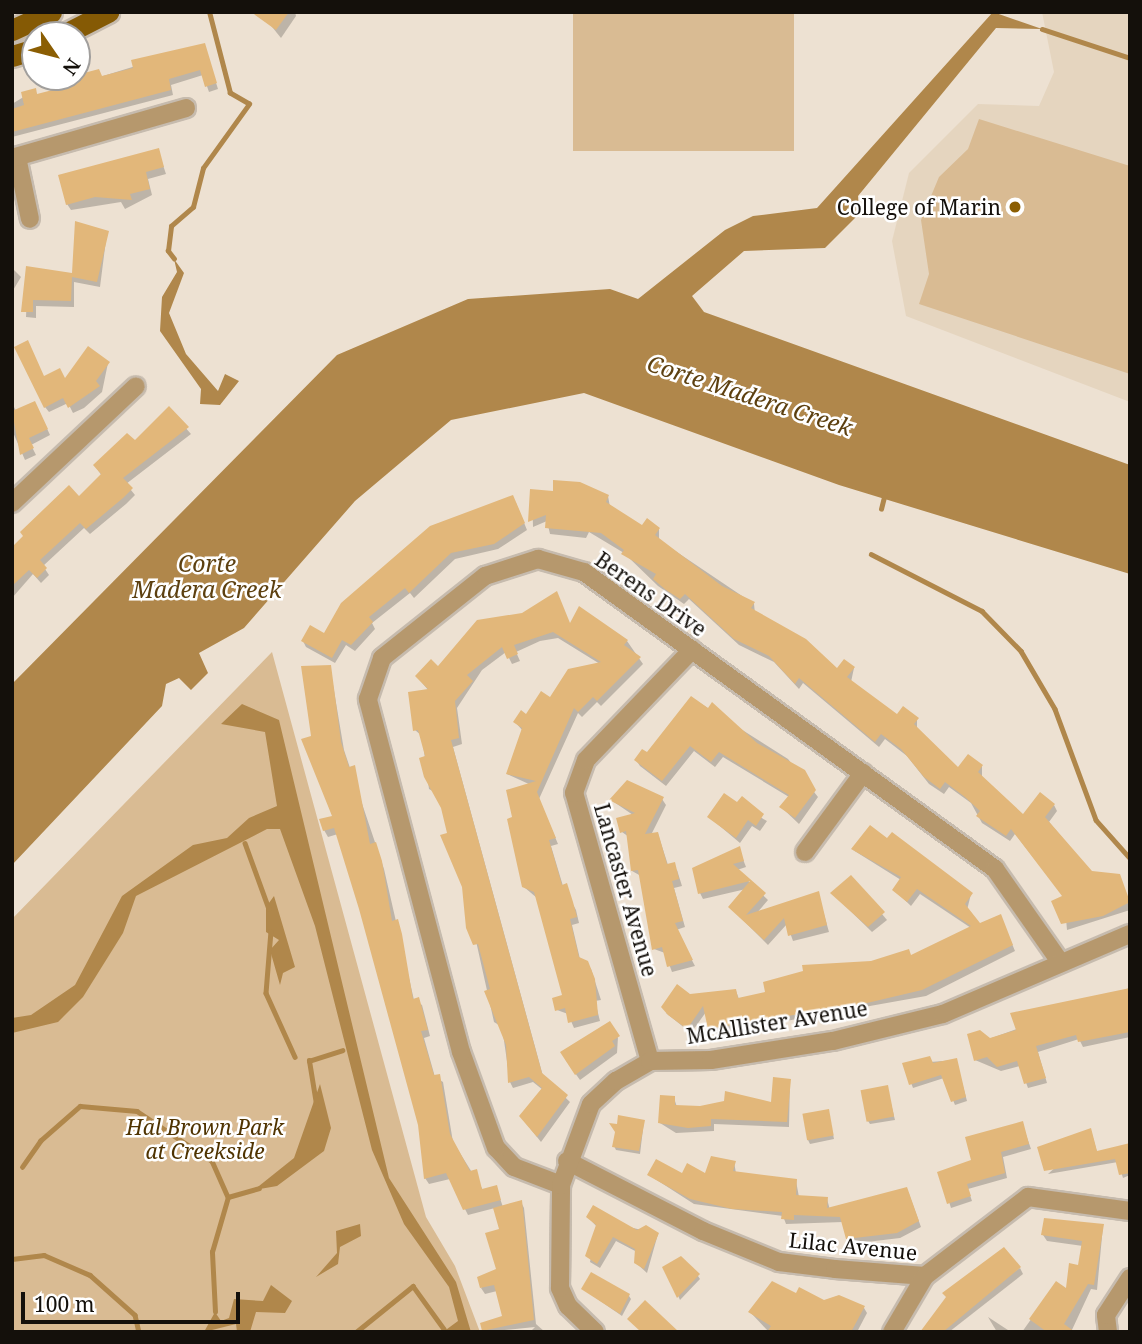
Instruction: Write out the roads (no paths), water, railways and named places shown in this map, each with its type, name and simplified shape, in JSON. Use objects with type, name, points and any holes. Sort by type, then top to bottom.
[{"type":"main road","points":[[12,30],[51,12]]},
{"type":"main road","points":[[90,19],[108,12]]},
{"type":"street","points":[[30,219],[15,158],[186,108]]},
{"type":"street","points":[[12,503],[136,386]]},
{"type":"street","name":"Berens Drive","points":[[561,1185],[514,1167],[496,1148],[461,1052],[368,699],[382,658],[485,576],[538,559],[584,572],[995,869],[1060,962]]},
{"type":"street","name":"Lancaster Avenue","points":[[650,1061],[574,793],[586,760],[692,650]]},
{"type":"street","points":[[805,852],[863,773]]},
{"type":"street","name":"McAllister Avenue","points":[[650,1061],[711,1060],[833,1041],[943,1014],[1130,934]]},
{"type":"street","points":[[595,1332],[562,1294],[561,1185],[566,1161],[591,1104],[650,1061]]},
{"type":"street","name":"Lilac Avenue","points":[[566,1161],[703,1231],[779,1262],[925,1276],[1028,1197],[1130,1211]]},
{"type":"street","points":[[892,1332],[925,1276]]},
{"type":"street","points":[[1108,1332],[1106,1315],[1130,1278]]},
{"type":"water","name":"Corte Madera Creek","points":[[993,12],[1042,29],[996,28],[858,196],[859,214],[825,248],[744,251],[692,296],[704,312],[1130,465],[1130,574],[839,485],[584,393],[451,420],[355,501],[244,628],[199,653],[208,673],[191,690],[179,678],[166,684],[162,706],[12,865],[12,684],[337,355],[468,299],[610,289],[638,299],[725,230],[753,216],[817,208]]},
{"type":"water","points":[[174,259],[184,273],[169,313],[186,354],[218,391],[225,374],[239,381],[220,405],[200,404],[201,389],[160,331],[162,297],[177,272]]},
{"type":"water","points":[[242,704],[279,720],[389,1178],[456,1282],[471,1332],[443,1332],[458,1321],[449,1287],[404,1224],[372,1150],[315,926],[280,829],[267,829],[136,896],[123,933],[83,997],[58,1022],[12,1033],[12,1018],[31,1015],[75,985],[122,896],[193,845],[227,838],[249,818],[277,806],[265,732],[221,724]]},
{"type":"water","points":[[274,896],[295,967],[283,973],[280,985],[270,950],[279,940],[266,932],[266,907]]},
{"type":"water","points":[[320,1084],[331,1128],[324,1151],[277,1186],[254,1190],[294,1158]]},
{"type":"water","points":[[360,1224],[361,1236],[340,1247],[338,1264],[316,1277],[337,1253],[336,1231]]},
{"type":"water","points":[[271,1285],[292,1301],[285,1313],[256,1312],[250,1332],[237,1332],[236,1324],[204,1332],[215,1312],[221,1321],[229,1318],[234,1299],[263,1301]]},
{"type":"waterway","points":[[174,259],[168,251],[171,226],[193,207],[203,168],[249,104],[230,93],[209,12]]},
{"type":"waterway","points":[[1042,29],[1130,58]]},
{"type":"waterway","points":[[881,509],[885,493]]},
{"type":"waterway","points":[[871,554],[982,611],[1021,651],[1055,709],[1096,820],[1130,858]]},
{"type":"waterway","points":[[245,843],[269,909]]},
{"type":"waterway","points":[[271,931],[266,993],[295,1057]]},
{"type":"waterway","points":[[316,1104],[309,1061],[342,1050]]},
{"type":"waterway","points":[[22,1167],[40,1141],[80,1106],[137,1111],[212,1161],[228,1197],[259,1188]]},
{"type":"waterway","points":[[215,1312],[212,1252],[228,1197]]},
{"type":"waterway","points":[[12,1259],[44,1255],[90,1275],[135,1315],[139,1332]]},
{"type":"waterway","points":[[356,1332],[413,1286],[444,1329]]},
{"type":"place","name":"College of Marin","points":[[1015,207]]},
{"type":"park label","name":"Hal Brown Park at Creekside","points":[[205,1139]]}]
